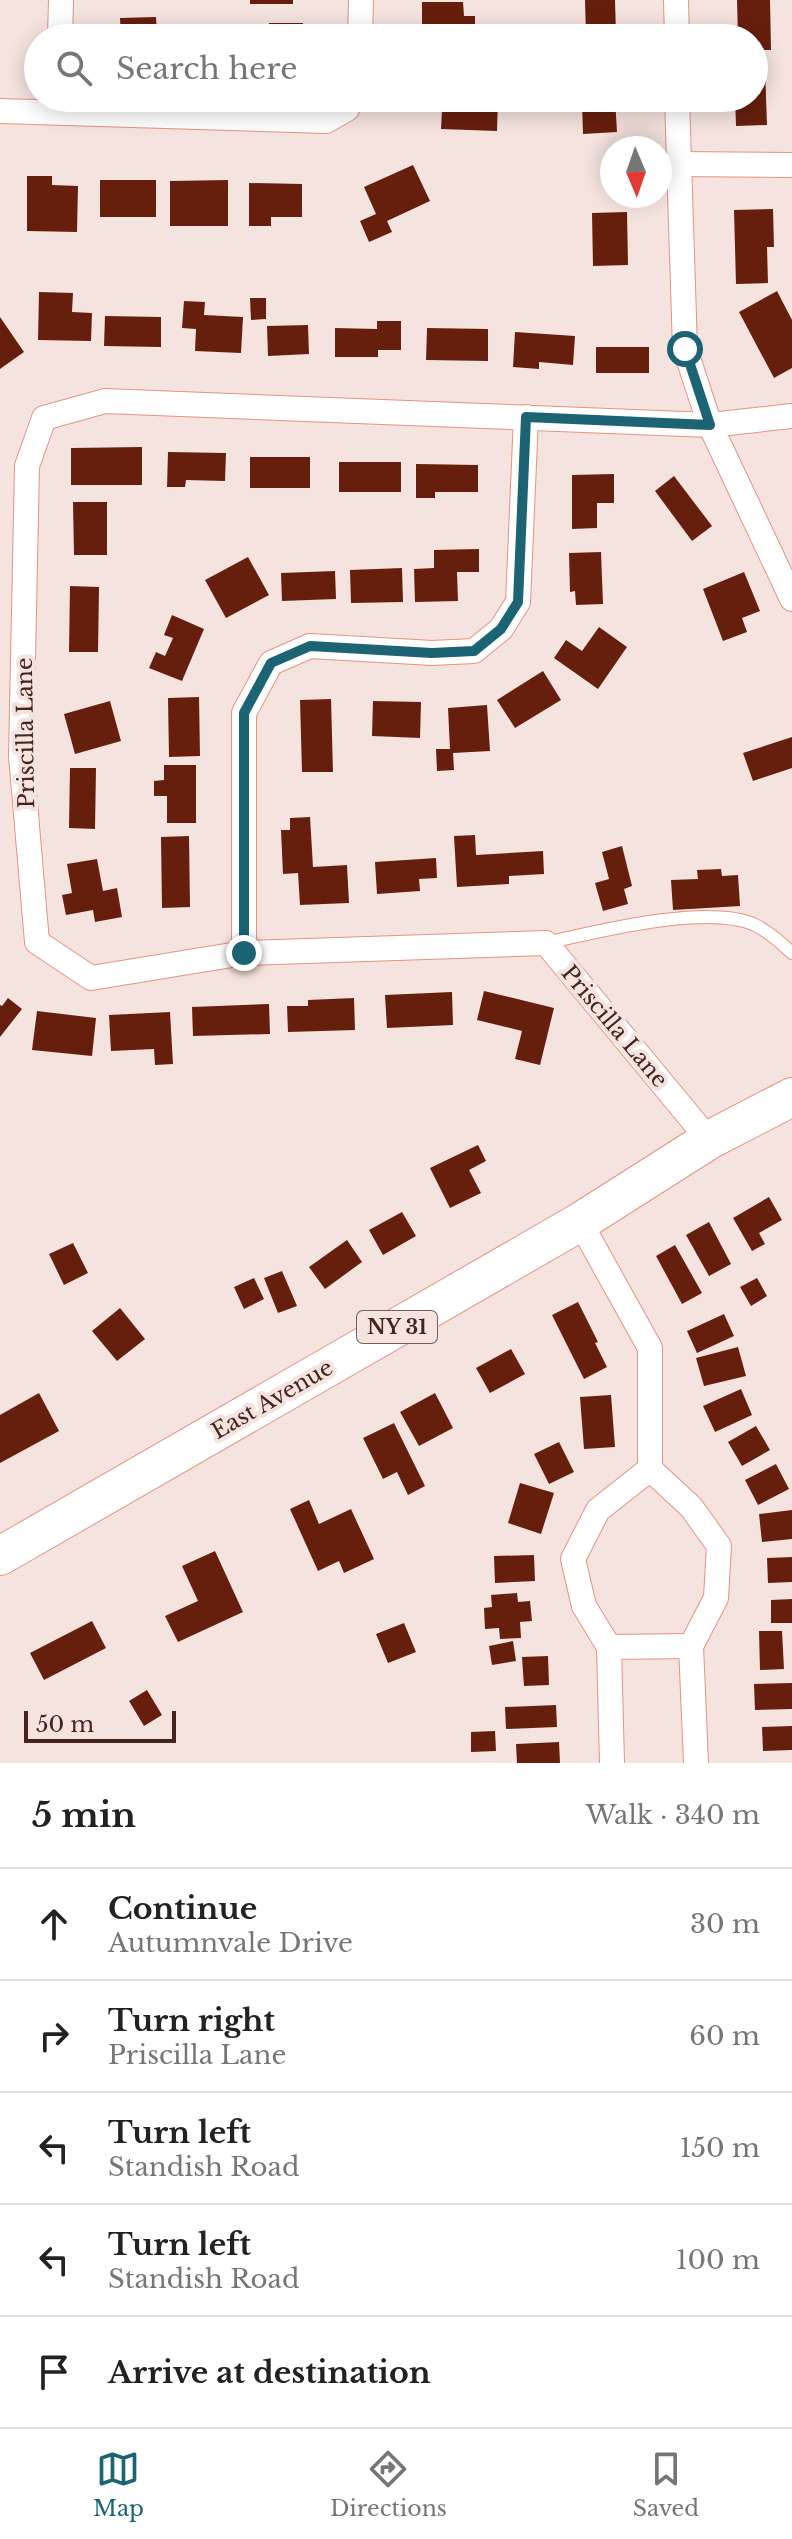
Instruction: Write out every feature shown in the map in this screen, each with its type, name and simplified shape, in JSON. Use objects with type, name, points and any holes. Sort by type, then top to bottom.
[{"type":"highway","name":"East Avenue","points":[[0,1556],[580,1222],[709,1140],[792,1097]]},
{"type":"street","points":[[60,24],[61,0]]},
{"type":"street","points":[[360,24],[361,0]]},
{"type":"street","points":[[676,0],[677,24]]},
{"type":"street","points":[[0,111],[24,109]]},
{"type":"street","points":[[176,112],[326,121],[338,112]]},
{"type":"street","points":[[677,112],[685,349],[710,425],[792,599]]},
{"type":"street","points":[[678,164],[792,165]]},
{"type":"street","name":"Priscilla Lane","points":[[709,1140],[546,943],[244,953],[91,978],[37,942],[11,756],[27,466],[44,418],[105,401],[710,425],[792,416]]},
{"type":"street","points":[[244,953],[244,713],[271,663],[310,646],[432,653],[474,651],[501,629],[518,602],[526,417]]},
{"type":"street","points":[[580,1222],[650,1348],[650,1469],[691,1507],[719,1546],[716,1598],[691,1646],[696,1763]]},
{"type":"street","points":[[612,1763],[609,1647],[584,1606],[573,1559],[598,1510],[650,1469]]},
{"type":"street","points":[[609,1647],[691,1646]]},
{"type":"lane","points":[[546,943],[683,919],[730,918],[753,924],[792,953]]},
{"type":"building","points":[[250,0],[293,0],[293,4],[250,4]]},
{"type":"building","points":[[585,0],[615,0],[616,24],[586,24]]},
{"type":"building","points":[[737,0],[770,0],[771,50],[768,50],[768,24],[738,24]]},
{"type":"building","points":[[422,2],[463,2],[464,16],[475,16],[475,24],[422,24]]},
{"type":"building","points":[[156,17],[156,24],[120,24],[120,18]]},
{"type":"building","points":[[442,112],[498,112],[497,131],[441,129]]},
{"type":"building","points":[[582,112],[616,112],[617,132],[583,134]]},
{"type":"building","points":[[736,112],[767,112],[767,125],[736,126]]},
{"type":"building","points":[[413,165],[430,201],[387,221],[392,232],[369,242],[360,221],[376,214],[364,187]]},
{"type":"building","points":[[27,176],[52,176],[52,185],[78,186],[77,232],[27,231]]},
{"type":"building","points":[[100,180],[156,180],[156,217],[100,217]]},
{"type":"building","points":[[228,180],[228,226],[170,226],[170,181]]},
{"type":"building","points":[[249,183],[302,184],[302,217],[271,217],[271,226],[249,226]]},
{"type":"building","points":[[773,209],[774,247],[767,247],[768,283],[736,284],[734,210]]},
{"type":"building","points":[[627,212],[628,265],[593,266],[592,213]]},
{"type":"building","points":[[777,291],[792,320],[792,368],[774,378],[739,312]]},
{"type":"building","points":[[39,292],[73,293],[72,312],[92,313],[91,341],[38,340]]},
{"type":"building","points":[[250,298],[266,298],[266,319],[251,320]]},
{"type":"building","points":[[184,301],[205,302],[204,315],[243,317],[241,353],[195,351],[196,329],[182,328]]},
{"type":"building","points":[[105,316],[161,317],[161,347],[104,346]]},
{"type":"building","points":[[0,317],[24,352],[0,369]]},
{"type":"building","points":[[377,321],[401,321],[401,350],[378,350],[378,357],[335,357],[335,328],[377,329]]},
{"type":"building","points":[[308,325],[309,354],[268,356],[267,326]]},
{"type":"building","points":[[427,328],[488,329],[488,361],[426,360]]},
{"type":"building","points":[[515,332],[575,336],[573,365],[539,362],[539,369],[513,367]]},
{"type":"building","points":[[596,347],[649,347],[649,373],[596,373]]},
{"type":"building","points":[[142,447],[142,485],[71,485],[71,448]]},
{"type":"building","points":[[168,452],[226,453],[225,481],[186,480],[185,487],[167,487]]},
{"type":"building","points":[[250,457],[310,457],[310,488],[250,488]]},
{"type":"building","points":[[339,462],[401,462],[401,492],[339,492]]},
{"type":"building","points":[[416,464],[478,465],[478,492],[435,492],[435,498],[416,498]]},
{"type":"building","points":[[614,474],[614,503],[597,503],[597,528],[572,529],[572,475]]},
{"type":"building","points":[[674,476],[712,526],[692,541],[655,491]]},
{"type":"building","points":[[73,502],[107,502],[107,555],[74,555]]},
{"type":"building","points":[[479,549],[479,572],[457,572],[458,601],[415,602],[414,569],[434,568],[434,550]]},
{"type":"building","points":[[601,552],[603,604],[576,605],[575,591],[570,592],[569,553]]},
{"type":"building","points":[[248,557],[269,595],[226,618],[205,580]]},
{"type":"building","points":[[402,568],[403,602],[351,603],[350,570]]},
{"type":"building","points":[[335,571],[336,599],[282,601],[281,573]]},
{"type":"building","points":[[744,572],[760,611],[742,618],[747,632],[723,641],[703,589]]},
{"type":"building","points":[[70,586],[99,587],[98,652],[69,652]]},
{"type":"building","points":[[172,615],[204,629],[182,681],[149,668],[156,652],[165,656],[173,638],[164,635]]},
{"type":"building","points":[[599,627],[627,647],[598,689],[554,658],[566,640],[582,651]]},
{"type":"building","points":[[543,671],[561,700],[515,728],[497,700]]},
{"type":"building","points":[[199,697],[200,756],[169,757],[168,698]]},
{"type":"building","points":[[331,699],[333,772],[302,772],[300,700]]},
{"type":"building","points":[[110,701],[121,741],[75,754],[64,714]]},
{"type":"building","points":[[373,701],[421,702],[420,738],[372,736]]},
{"type":"building","points":[[487,705],[490,751],[453,753],[454,770],[437,771],[436,749],[450,749],[448,708]]},
{"type":"building","points":[[792,737],[792,768],[753,781],[743,753]]},
{"type":"building","points":[[164,765],[196,765],[196,823],[167,823],[167,796],[154,796],[154,781],[164,780]]},
{"type":"building","points":[[70,768],[96,768],[95,829],[69,828]]},
{"type":"building","points":[[310,817],[313,867],[347,865],[349,903],[300,905],[298,873],[283,874],[281,830],[290,830],[290,818]]},
{"type":"building","points":[[475,835],[476,855],[543,851],[544,874],[509,876],[509,884],[457,887],[454,836]]},
{"type":"building","points":[[189,836],[190,907],[162,908],[161,837]]},
{"type":"building","points":[[622,846],[632,886],[624,889],[628,904],[603,911],[595,883],[609,879],[602,852]]},
{"type":"building","points":[[436,858],[437,878],[419,879],[420,891],[377,894],[375,862]]},
{"type":"building","points":[[97,859],[103,891],[117,888],[122,917],[95,922],[93,910],[66,915],[62,895],[72,893],[67,864]]},
{"type":"building","points":[[721,869],[722,876],[738,875],[740,906],[673,910],[671,880],[698,879],[697,870]]},
{"type":"building","points":[[484,991],[554,1008],[540,1065],[515,1059],[522,1031],[477,1020]]},
{"type":"building","points":[[452,992],[453,1025],[387,1028],[385,995]]},
{"type":"building","points":[[8,998],[22,1009],[0,1037],[0,1005]]},
{"type":"building","points":[[354,998],[355,1030],[288,1032],[287,1006],[308,1006],[308,1000]]},
{"type":"building","points":[[269,1004],[270,1034],[193,1036],[192,1007]]},
{"type":"building","points":[[37,1011],[96,1018],[92,1056],[32,1050]]},
{"type":"building","points":[[170,1012],[173,1064],[155,1065],[154,1049],[111,1051],[109,1015]]},
{"type":"building","points":[[478,1145],[486,1161],[469,1170],[481,1193],[450,1208],[430,1168]]},
{"type":"building","points":[[769,1197],[782,1220],[759,1233],[765,1244],[752,1251],[733,1218]]},
{"type":"building","points":[[402,1212],[416,1236],[383,1255],[369,1230]]},
{"type":"building","points":[[709,1222],[731,1264],[709,1276],[686,1235]]},
{"type":"building","points":[[347,1240],[362,1262],[325,1289],[309,1267]]},
{"type":"building","points":[[73,1243],[88,1273],[64,1285],[49,1254]]},
{"type":"building","points":[[675,1245],[702,1293],[682,1304],[656,1256]]},
{"type":"building","points":[[282,1271],[297,1306],[278,1313],[264,1278]]},
{"type":"building","points":[[254,1278],[264,1299],[244,1309],[234,1287]]},
{"type":"building","points":[[757,1278],[767,1296],[751,1306],[740,1287]]},
{"type":"building","points":[[578,1302],[607,1367],[584,1379],[552,1315]]},
{"type":"building","points":[[120,1308],[145,1339],[117,1361],[92,1331]]},
{"type":"building","points":[[724,1314],[734,1336],[697,1353],[687,1331]]},
{"type":"building","points":[[738,1347],[746,1376],[704,1386],[696,1358]]},
{"type":"building","points":[[511,1349],[525,1374],[490,1393],[476,1368]]},
{"type":"building","points":[[741,1389],[752,1415],[715,1432],[703,1406]]},
{"type":"building","points":[[39,1393],[59,1431],[0,1463],[0,1415]]},
{"type":"building","points":[[435,1393],[453,1428],[419,1446],[400,1412]]},
{"type":"building","points":[[611,1395],[615,1447],[584,1449],[580,1397]]},
{"type":"building","points":[[394,1423],[425,1486],[408,1495],[397,1472],[383,1479],[363,1438]]},
{"type":"building","points":[[756,1426],[770,1450],[742,1466],[728,1442]]},
{"type":"building","points":[[559,1442],[574,1472],[549,1484],[534,1454]]},
{"type":"building","points":[[776,1464],[789,1489],[758,1505],[745,1480]]},
{"type":"building","points":[[520,1483],[554,1493],[541,1534],[508,1523]]},
{"type":"building","points":[[309,1500],[319,1524],[351,1509],[374,1559],[344,1573],[339,1561],[318,1571],[290,1509]]},
{"type":"building","points":[[792,1510],[792,1539],[762,1542],[759,1514]]},
{"type":"building","points":[[215,1551],[243,1612],[178,1642],[165,1616],[198,1601],[182,1566]]},
{"type":"building","points":[[534,1555],[535,1581],[495,1583],[494,1556]]},
{"type":"building","points":[[792,1557],[792,1582],[768,1583],[767,1558]]},
{"type":"building","points":[[517,1593],[518,1602],[530,1601],[532,1621],[520,1622],[521,1638],[500,1639],[499,1628],[485,1629],[484,1608],[492,1607],[491,1595]]},
{"type":"building","points":[[792,1599],[792,1623],[771,1623],[771,1600]]},
{"type":"building","points":[[92,1621],[106,1648],[44,1680],[30,1653]]},
{"type":"building","points":[[404,1623],[416,1652],[388,1663],[376,1634]]},
{"type":"building","points":[[759,1631],[782,1631],[784,1669],[760,1670]]},
{"type":"building","points":[[513,1641],[516,1661],[492,1665],[489,1646]]},
{"type":"building","points":[[548,1656],[549,1685],[524,1686],[522,1657]]},
{"type":"building","points":[[792,1683],[792,1709],[755,1710],[754,1684]]},
{"type":"building","points":[[147,1690],[162,1715],[144,1726],[129,1701]]},
{"type":"building","points":[[556,1705],[557,1727],[506,1729],[505,1707]]},
{"type":"building","points":[[792,1726],[792,1750],[763,1751],[762,1727]]},
{"type":"building","points":[[495,1731],[496,1751],[471,1752],[471,1732]]},
{"type":"building","points":[[559,1742],[560,1763],[517,1763],[516,1744]]},
{"type":"route","points":[[244,953],[244,713],[271,663],[310,646],[432,653],[474,651],[501,629],[518,602],[526,417],[710,425],[685,349]]}]
